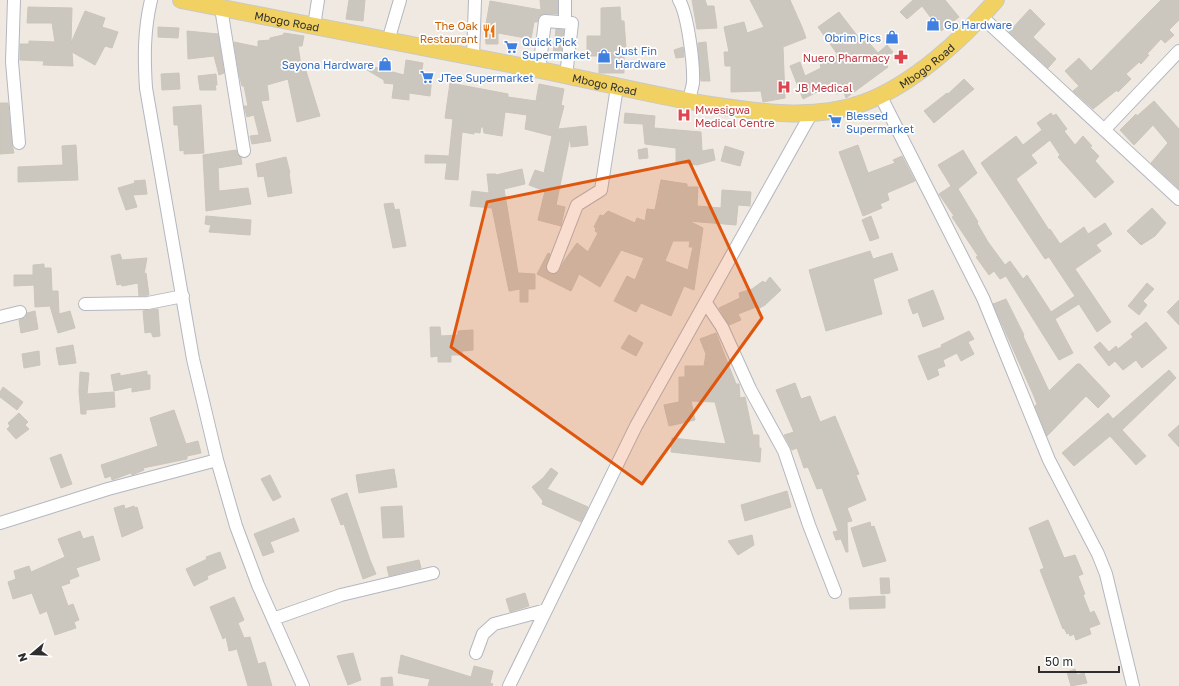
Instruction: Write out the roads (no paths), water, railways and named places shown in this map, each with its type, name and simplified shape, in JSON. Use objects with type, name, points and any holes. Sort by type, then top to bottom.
[{"type":"main road","name":"Mbogo Road","points":[[181,0],[689,101],[771,113],[811,114],[863,103],[904,83],[920,72],[982,17],[996,0]]},
{"type":"street","points":[[14,0],[12,62],[19,144]]},
{"type":"street","points":[[151,0],[146,21],[144,54],[146,88],[193,359],[217,460],[236,526],[258,585],[303,686]]},
{"type":"street","points":[[388,41],[400,0]]},
{"type":"street","points":[[473,57],[475,0]]},
{"type":"street","points":[[565,0],[565,22]]},
{"type":"street","points":[[678,0],[684,8],[691,60],[693,82],[689,101]]},
{"type":"street","points":[[314,26],[315,3]]},
{"type":"street","points":[[221,8],[244,151]]},
{"type":"street","points":[[982,17],[1179,199]]},
{"type":"street","points":[[539,70],[545,21],[572,23],[566,76]]},
{"type":"street","points":[[1104,130],[1179,51]]},
{"type":"street","points":[[553,267],[577,205],[601,190],[617,87]]},
{"type":"street","points":[[880,95],[983,298],[1049,460],[1098,554],[1106,574],[1133,686]]},
{"type":"street","points":[[509,686],[636,426],[811,114]]},
{"type":"street","points":[[84,304],[148,303],[183,296]]},
{"type":"street","points":[[706,303],[722,327],[750,389],[784,451],[809,525],[835,592]]},
{"type":"street","points":[[0,317],[20,312]]},
{"type":"street","points":[[0,523],[108,489],[217,460]]},
{"type":"street","points":[[273,619],[341,595],[432,573]]},
{"type":"street","points":[[476,653],[483,634],[490,627],[546,610]]},
{"type":"place","name":"Gp Hardware","points":[[933,24]]},
{"type":"place","name":"The Oak Restaurant","points":[[489,31]]},
{"type":"place","name":"Obrim Pics","points":[[892,37]]},
{"type":"place","name":"Quick Pick Supermarket","points":[[511,47]]},
{"type":"place","name":"Just Fin Hardware","points":[[604,56]]},
{"type":"place","name":"Nuero Pharmacy","points":[[901,57]]},
{"type":"place","name":"Sayona Hardware","points":[[385,64]]},
{"type":"place","name":"JTee Supermarket","points":[[427,77]]},
{"type":"place","name":"JB Medical","points":[[784,87]]},
{"type":"place","name":"Mwesigwa Medical Centre","points":[[684,115]]},
{"type":"place","name":"Blessed Supermarket","points":[[835,121]]}]
